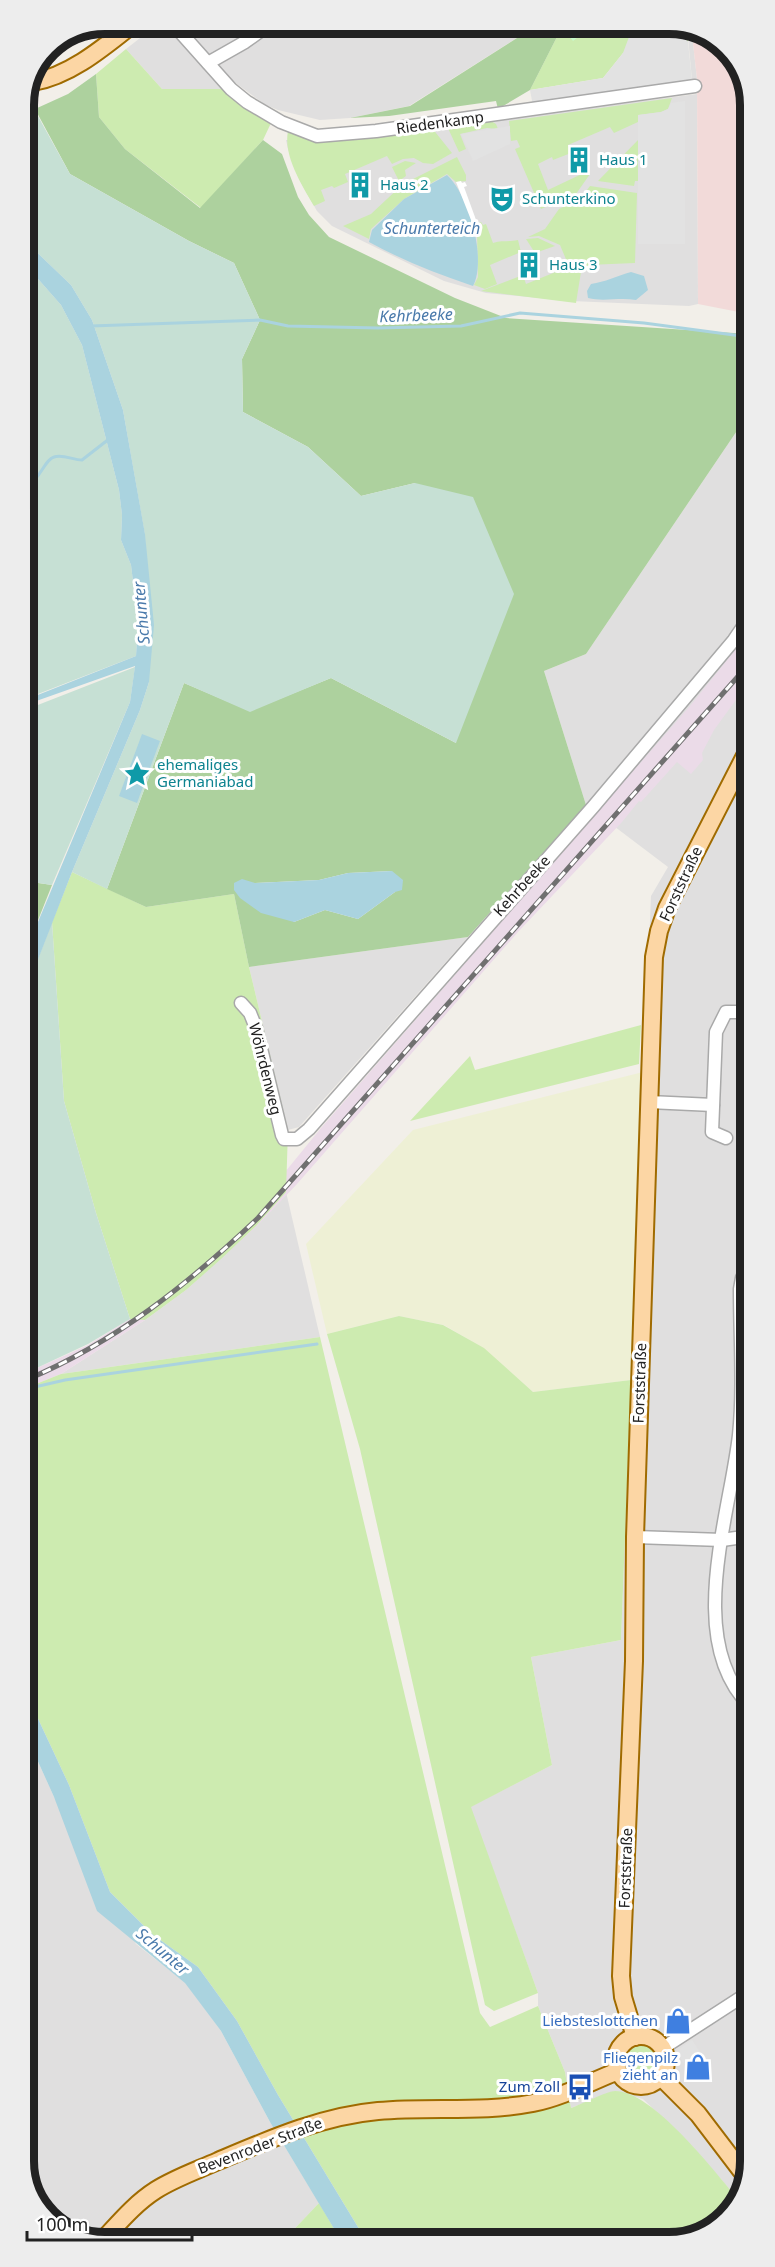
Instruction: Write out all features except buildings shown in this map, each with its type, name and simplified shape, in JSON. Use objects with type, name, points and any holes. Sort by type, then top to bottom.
[{"type":"main road","points":[[39,80],[57,74],[103,47],[120,34]]},
{"type":"main road","points":[[44,69],[69,67]]},
{"type":"main road","name":"Forststraße","points":[[635,2037],[623,1997],[621,1976],[634,1661],[635,1538],[653,970],[659,931],[669,904],[740,766]]},
{"type":"main road","points":[[635,2037],[648,2037],[663,2048],[667,2063],[661,2077],[651,2085],[638,2087],[627,2082],[618,2071],[616,2062],[618,2051],[625,2042],[635,2037]]},
{"type":"main road","name":"Bevenroder Straße","points":[[111,2232],[140,2202],[157,2189],[304,2127],[353,2114],[515,2106],[547,2100],[618,2071]]},
{"type":"main road","points":[[661,2077],[698,2114],[739,2169]]},
{"type":"street","name":"Riedenkamp","points":[[182,34],[231,88],[261,112],[298,130],[317,136],[388,130],[695,86]]},
{"type":"street","points":[[208,63],[256,34]]},
{"type":"street","name":"Kehrbeeke","points":[[284,1139],[297,1139],[309,1129],[593,807],[740,631]]},
{"type":"street","name":"Wöhrdenweg","points":[[241,1003],[250,1013],[255,1028],[284,1139]]},
{"type":"street","points":[[726,1138],[712,1132],[716,1032],[726,1012],[740,1012]]},
{"type":"street","points":[[649,1102],[713,1105]]},
{"type":"street","points":[[740,1414],[716,1593],[716,1629],[719,1647],[732,1683],[740,1696]]},
{"type":"street","points":[[635,1538],[722,1540],[740,1537]]},
{"type":"street","points":[[663,2048],[740,1998]]},
{"type":"shaded area","points":[[145,34],[522,35],[409,106],[350,118],[320,120],[278,110],[264,104],[233,81],[224,89],[162,89],[126,49]]},
{"type":"shaded area","points":[[638,35],[683,36],[688,42],[692,80],[533,106],[530,90],[603,78],[623,53],[629,37]]},
{"type":"shaded area","points":[[688,37],[695,39],[693,43],[697,79],[692,80]]},
{"type":"shaded area","points":[[697,40],[720,55],[733,74],[740,96],[740,312],[698,304],[697,79],[693,43]]},
{"type":"shaded area","points":[[697,94],[698,304],[689,306],[571,301],[486,293],[444,281],[332,226],[317,211],[301,183],[286,140],[357,138]]},
{"type":"shaded area","points":[[685,101],[685,244],[638,244],[638,115],[661,112],[668,109],[671,103]]},
{"type":"shaded area","points":[[510,126],[510,144],[473,161],[461,134]]},
{"type":"shaded area","points":[[740,426],[740,2162],[737,2185],[733,2193],[693,2147],[643,2099],[615,2091],[571,2108],[565,2072],[538,2006],[538,1993],[470,1807],[552,1765],[531,1657],[621,1640],[651,896],[668,867],[586,805],[544,671],[586,654]]},
{"type":"shaded area","points":[[740,644],[740,694],[714,730],[702,753],[703,760],[691,774],[677,762],[641,802],[639,801],[518,932],[297,1184],[257,1226],[186,1290],[145,1320],[61,1374],[34,1385],[34,1369],[88,1345],[130,1319],[254,1210],[321,1128],[690,706]]},
{"type":"shaded area","points":[[468,937],[299,1127],[288,1130],[249,967]]},
{"type":"shaded area","points":[[286,1192],[320,1337],[61,1374],[145,1320],[186,1290],[256,1226]]},
{"type":"shaded area","points":[[34,1753],[54,1797],[136,1944],[185,1982],[221,2031],[270,2122],[319,2203],[291,2232],[100,2232],[87,2230],[70,2223],[46,2201],[37,2180],[34,2162]]},
{"type":"shaded area","points":[[692,2040],[703,2057],[687,2068],[676,2051]]},
{"type":"green space","points":[[522,35],[558,35],[530,90],[498,109],[496,101],[389,116],[350,118],[410,106]]},
{"type":"green space","points":[[558,35],[569,35],[573,40],[580,35],[659,35],[623,53],[603,78],[530,90]]},
{"type":"green space","points":[[568,35],[581,35],[573,41]]},
{"type":"green space","points":[[126,49],[162,89],[224,89],[271,123],[263,140],[201,208],[125,149],[99,117],[96,74]]},
{"type":"green space","points":[[96,74],[99,117],[125,149],[200,208],[263,140],[282,154],[298,197],[309,215],[329,237],[455,298],[506,318],[740,333],[740,426],[586,654],[544,671],[586,805],[468,937],[249,967],[234,894],[146,907],[107,889],[184,683],[250,711],[331,678],[456,743],[415,483],[361,496],[308,447],[243,412],[242,359],[260,320],[234,263],[189,241],[70,174],[35,109],[68,94]],"holes":[[[392,871],[395,892],[358,919],[325,910],[294,922],[255,883],[319,880],[348,873]]]},
{"type":"green space","points":[[672,98],[668,109],[639,115],[638,122],[614,133],[610,127],[568,145],[571,153],[553,160],[552,157],[538,164],[548,190],[588,171],[590,174],[576,194],[541,209],[515,149],[520,147],[517,140],[511,141],[509,121]]},
{"type":"green space","points":[[34,109],[70,174],[189,241],[234,263],[260,320],[242,359],[243,412],[308,447],[361,496],[415,483],[473,497],[514,594],[456,743],[331,678],[250,712],[184,683],[107,889],[72,872],[140,710],[149,682],[145,535],[123,410],[92,320],[71,285],[34,250]]},
{"type":"green space","points":[[491,121],[498,129],[487,128],[460,134],[466,149],[459,152],[447,126]]},
{"type":"green space","points":[[432,128],[452,153],[433,164],[423,163],[414,158],[403,159],[392,164],[387,156],[345,174],[348,182],[321,190],[325,201],[314,206],[295,170],[288,150],[288,131]]},
{"type":"green space","points":[[639,139],[639,181],[635,181],[634,186],[598,181]]},
{"type":"green space","points":[[457,157],[466,175],[466,181],[456,182],[447,174],[404,199],[371,229],[369,239],[343,226],[371,214],[403,184]]},
{"type":"green space","points":[[405,161],[416,163],[405,170],[406,176],[399,181],[392,167]]},
{"type":"green space","points":[[590,186],[637,193],[635,263],[588,265],[585,271],[568,264],[560,245],[539,236],[528,237],[545,229],[559,209],[581,198]]},
{"type":"green space","points":[[481,222],[483,225],[486,224],[493,243],[518,240],[521,252],[490,265],[497,284],[485,289],[474,285],[478,277],[477,232],[480,230],[478,223]]},
{"type":"green space","points":[[538,238],[555,246],[535,253],[526,239]]},
{"type":"green space","points":[[568,267],[581,272],[576,303],[481,291],[523,275],[526,284]]},
{"type":"green space","points":[[34,276],[61,305],[82,345],[119,490],[122,515],[121,540],[131,565],[138,623],[136,656],[34,696]]},
{"type":"green space","points":[[135,667],[130,702],[52,885],[34,882],[34,706]]},
{"type":"green space","points":[[72,872],[146,907],[234,894],[288,1130],[286,1192],[256,1226],[221,1259],[186,1290],[145,1320],[130,1319],[96,1213],[64,1101],[52,922]]},
{"type":"green space","points":[[34,882],[52,885],[34,930]]},
{"type":"green space","points":[[52,922],[64,1101],[96,1213],[130,1319],[88,1344],[34,1369],[34,969]]},
{"type":"green space","points":[[641,1025],[639,1064],[410,1121],[470,1056],[475,1070]]},
{"type":"green space","points":[[643,1072],[631,1380],[533,1392],[483,1348],[444,1325],[399,1316],[327,1334],[306,1244],[413,1130]]},
{"type":"green space","points":[[399,1316],[443,1325],[484,1348],[533,1392],[631,1380],[621,1640],[531,1657],[552,1765],[471,1807],[538,1993],[494,2011],[485,2005],[360,1449],[327,1334]]},
{"type":"green space","points":[[320,1337],[480,2013],[490,2027],[538,2006],[565,2072],[571,2108],[615,2091],[630,2094],[647,2104],[682,2134],[733,2193],[720,2212],[709,2221],[679,2232],[361,2232],[278,2095],[237,2021],[198,1967],[152,1934],[110,1892],[69,1785],[34,1710],[34,1385],[61,1374]]},
{"type":"green space","points":[[641,2043],[653,2049],[659,2061],[653,2073],[641,2079],[629,2073],[623,2061],[629,2049]]},
{"type":"green space","points":[[319,2203],[336,2232],[291,2232]]},
{"type":"water","name":"Schunterteich","points":[[447,175],[462,197],[474,228],[478,260],[473,286],[394,255],[369,242],[372,230],[404,199]]},
{"type":"water","name":"Schunter","points":[[34,250],[71,285],[92,320],[123,410],[145,534],[154,625],[149,682],[140,710],[34,970],[34,931],[130,702],[135,666],[34,702],[34,696],[136,656],[138,623],[131,565],[121,540],[122,515],[119,490],[82,345],[61,305],[34,276]]},
{"type":"water","points":[[631,272],[644,276],[648,290],[636,300],[588,298],[587,291],[591,284]]},
{"type":"water","name":"ehemaliges Germaniabad","points":[[142,734],[160,741],[137,803],[119,796]]},
{"type":"water","points":[[392,871],[403,880],[402,890],[395,892],[358,919],[325,910],[294,922],[261,913],[240,898],[234,890],[234,883],[242,879],[255,883],[319,880],[348,873]]},
{"type":"water","name":"Schunter","points":[[34,1710],[69,1785],[110,1892],[152,1934],[198,1967],[237,2021],[278,2095],[361,2232],[336,2232],[270,2122],[221,2031],[185,1983],[97,1911],[54,1797],[34,1753]]},
{"type":"pier","points":[[461,181],[467,186],[464,187],[479,228],[475,230],[456,182]]},
{"type":"waterway","name":"Kehrbeeke","points":[[91,326],[260,320],[288,326],[378,328],[461,326],[520,313],[644,323],[740,336]]},
{"type":"waterway","points":[[34,480],[54,457],[82,460],[109,439]]},
{"type":"waterway","points":[[34,1387],[65,1380],[317,1344]]},
{"type":"railway","points":[[34,1376],[90,1348],[149,1310],[177,1289],[258,1218],[740,674]]},
{"type":"place","name":"Haus 1","points":[[579,160]]},
{"type":"place","name":"Haus 2","points":[[360,185]]},
{"type":"place","name":"Schunterkino","points":[[502,199]]},
{"type":"place","name":"Haus 3","points":[[529,265]]},
{"type":"place","name":"ehemaliges Germaniabad","points":[[137,774]]},
{"type":"place","name":"Liebsteslottchen","points":[[678,2021]]},
{"type":"place","name":"Fliegenpilz zieht an","points":[[698,2067]]},
{"type":"place","name":"Zum Zoll","points":[[580,2087]]}]
